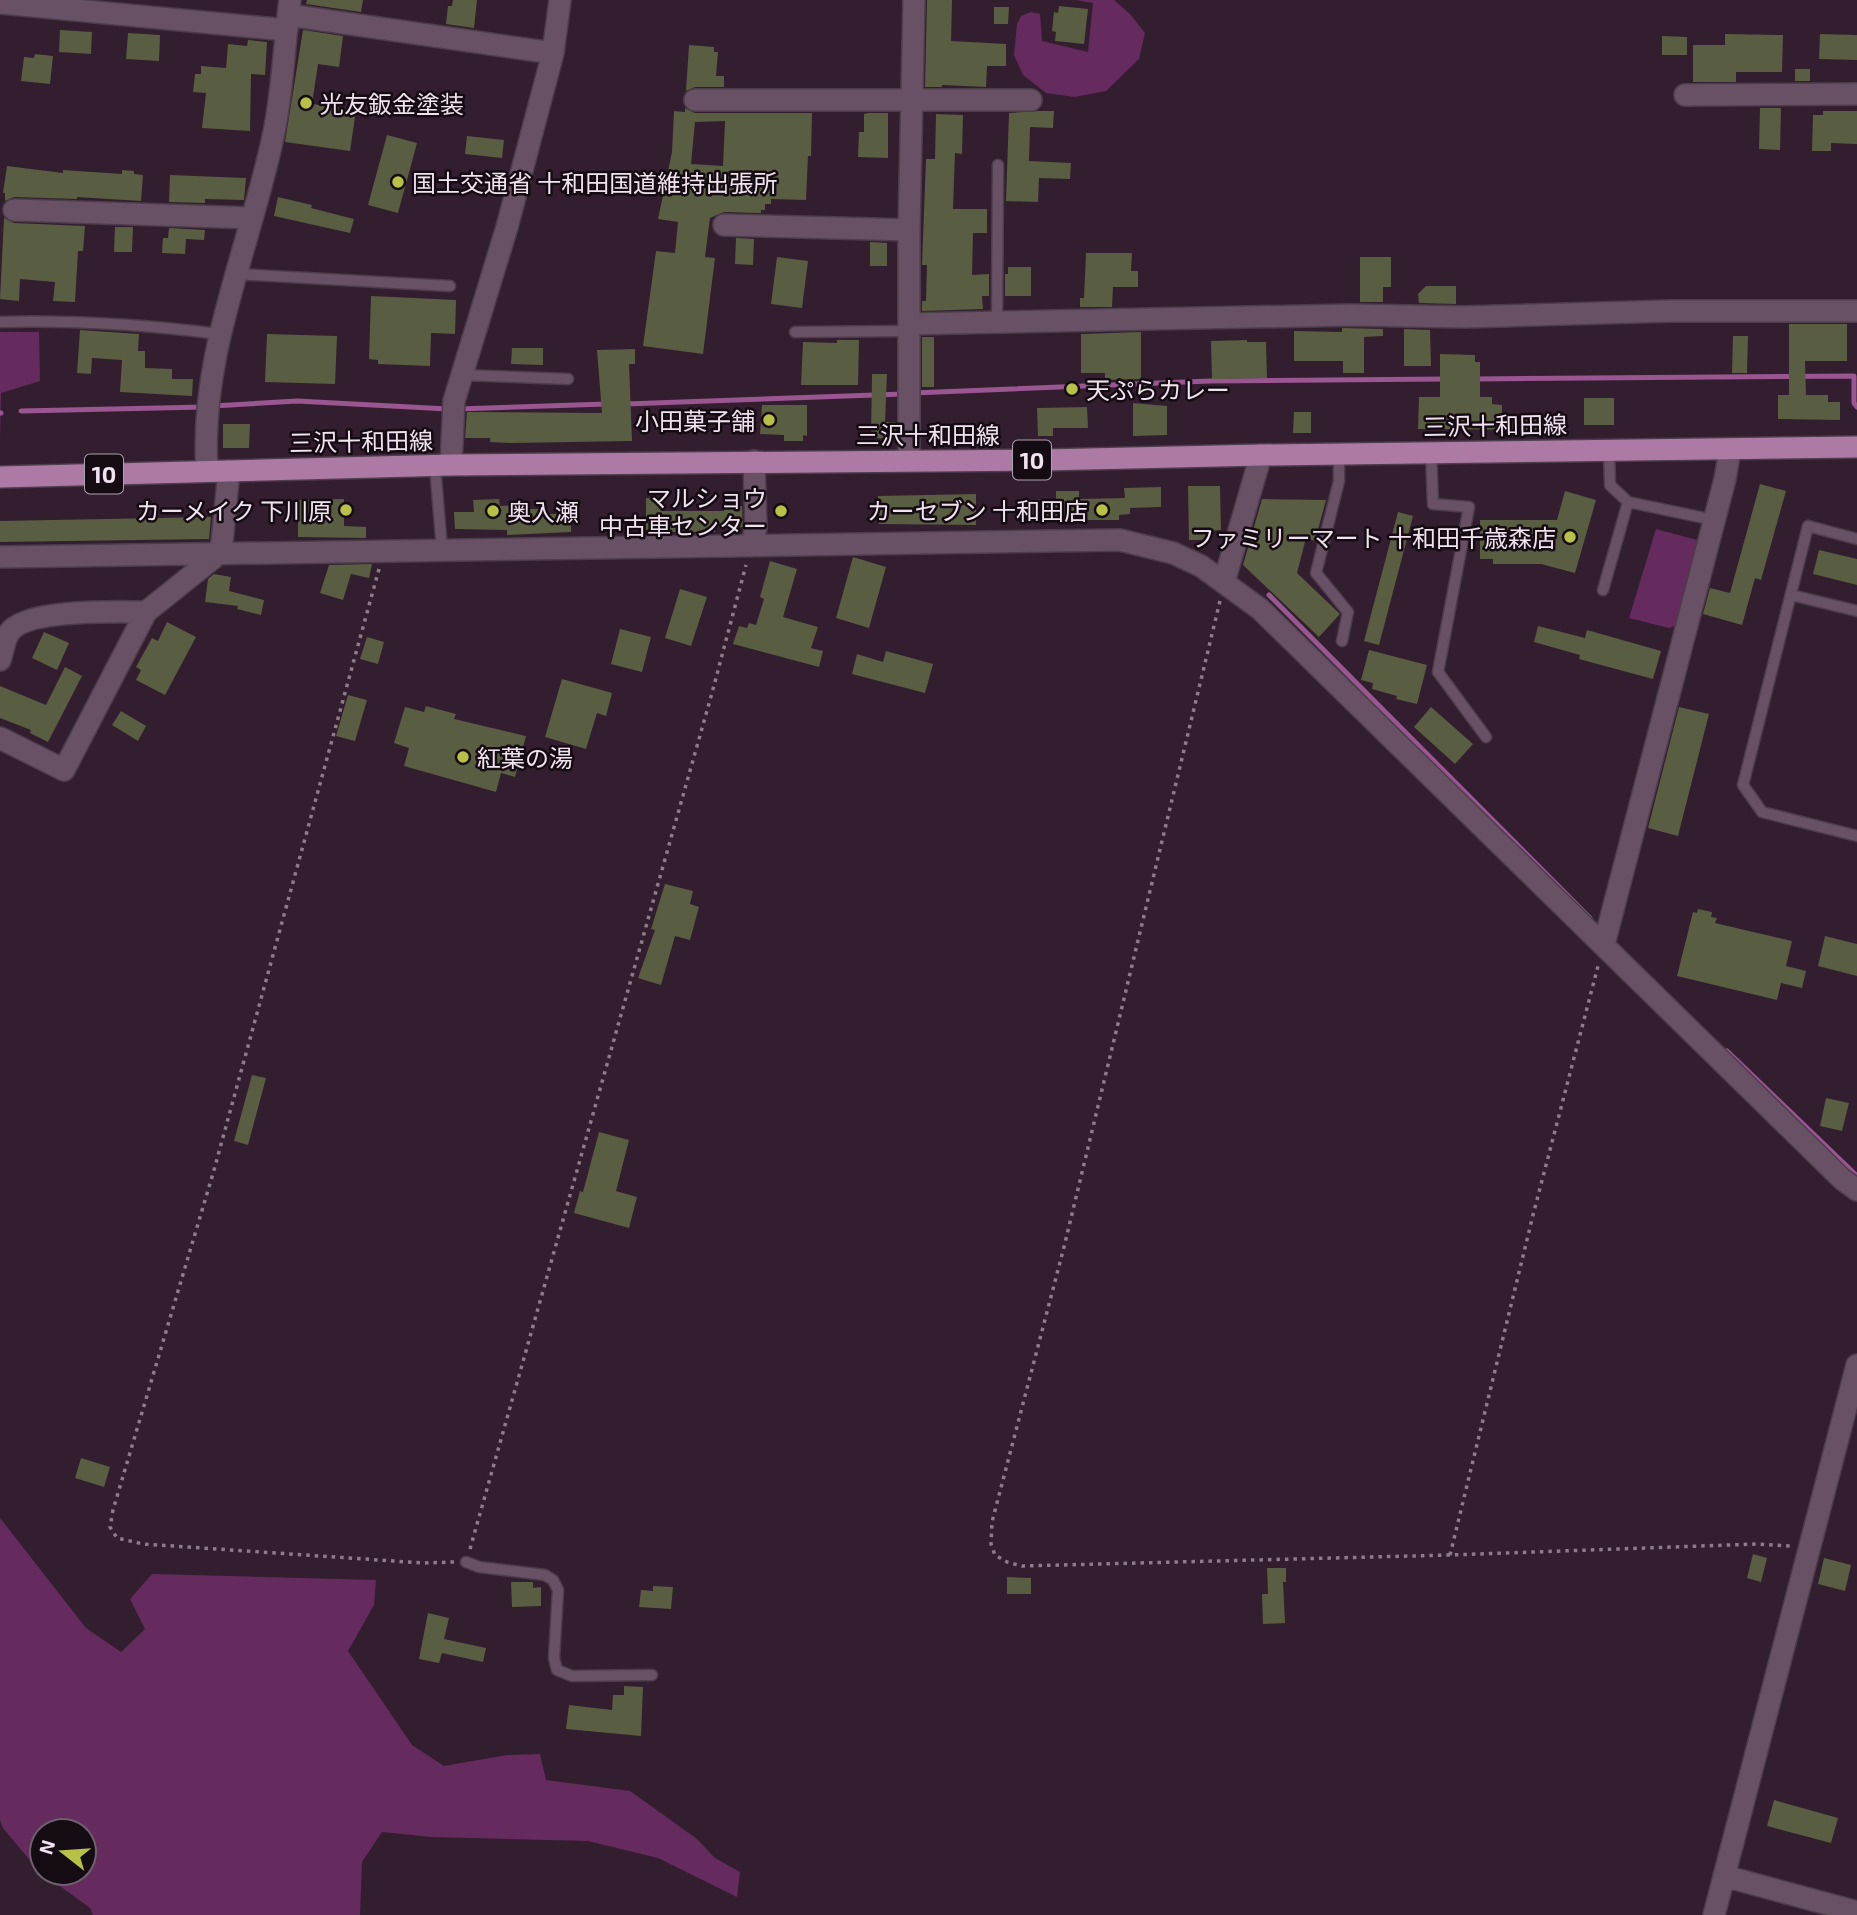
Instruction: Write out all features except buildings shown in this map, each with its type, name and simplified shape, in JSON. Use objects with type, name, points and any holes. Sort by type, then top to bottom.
[{"type":"main road","name":"三沢十和田線","points":[[0,477],[443,466],[1057,460],[1857,447]]},
{"type":"street","points":[[443,466],[454,401],[507,228],[553,52],[560,0]]},
{"type":"street","points":[[909,460],[908,230],[914,0]]},
{"type":"street","points":[[0,3],[288,15],[553,52]]},
{"type":"street","points":[[207,470],[205,440],[209,382],[219,334],[275,131],[288,15]]},
{"type":"street","points":[[1685,95],[1857,94]]},
{"type":"street","points":[[695,100],[1031,100]]},
{"type":"street","points":[[14,210],[252,218]]},
{"type":"street","points":[[724,225],[908,230]]},
{"type":"street","points":[[909,328],[997,322],[1350,315],[1465,317],[1670,311],[1857,312]]},
{"type":"street","points":[[1604,944],[1730,450]]},
{"type":"street","points":[[1224,582],[1261,455]]},
{"type":"street","points":[[751,546],[756,528],[754,461]]},
{"type":"street","points":[[0,737],[64,770],[146,612],[220,552],[229,471]]},
{"type":"street","points":[[0,556],[1120,540],[1173,553],[1201,566],[1260,609],[1842,1179],[1857,1190]]},
{"type":"street","points":[[0,660],[9,632],[30,619],[96,611],[146,612]]},
{"type":"street","points":[[1714,1915],[1857,1365]]},
{"type":"street","points":[[1724,1875],[1857,1912]]},
{"type":"lane","points":[[997,322],[998,165]]},
{"type":"lane","points":[[236,274],[450,286]]},
{"type":"lane","points":[[0,322],[60,320],[147,325],[219,334]]},
{"type":"lane","points":[[795,332],[909,328]]},
{"type":"lane","points":[[462,376],[568,379]]},
{"type":"lane","points":[[1609,450],[1610,485],[1628,502],[1714,520]]},
{"type":"lane","points":[[1431,452],[1433,504],[1469,507],[1438,672],[1486,737]]},
{"type":"lane","points":[[1339,454],[1339,481],[1316,573],[1348,612],[1342,641]]},
{"type":"lane","points":[[442,550],[443,466]]},
{"type":"lane","points":[[1603,590],[1628,502]]},
{"type":"lane","points":[[1857,539],[1808,526],[1744,785],[1762,813],[1857,836]]},
{"type":"lane","points":[[1791,595],[1857,611]]},
{"type":"lane","points":[[466,1562],[479,1567],[537,1573],[553,1580],[558,1590],[554,1658],[557,1670],[572,1676],[652,1675]]},
{"type":"path","points":[[385,550],[214,1170],[113,1510],[110,1527],[117,1538],[143,1544],[424,1563],[466,1562],[709,707],[751,546]]},
{"type":"path","points":[[1224,582],[1064,1247],[992,1522],[991,1544],[995,1555],[1022,1566],[1757,1544],[1810,1547]]},
{"type":"path","points":[[1450,1555],[1533,1215],[1604,944]]},
{"type":"shaded area","points":[[1076,0],[1114,0],[1130,14],[1145,33],[1139,59],[1106,91],[1074,97],[1046,93],[1023,75],[1014,55],[1017,24],[1021,16],[1031,12],[1040,14],[1042,41],[1088,52],[1093,3]]},
{"type":"shaded area","points":[[0,332],[39,332],[40,381],[1,393],[0,441]]},
{"type":"shaded area","points":[[1656,529],[1701,541],[1678,625],[1669,628],[1629,618]]},
{"type":"shaded area","points":[[0,1518],[86,1628],[121,1652],[145,1629],[130,1599],[152,1574],[376,1580],[374,1605],[348,1651],[412,1745],[444,1766],[507,1755],[540,1754],[546,1780],[630,1791],[697,1839],[715,1858],[740,1872],[737,1897],[658,1858],[588,1841],[431,1837],[382,1832],[362,1862],[360,1915],[93,1915],[90,1908],[61,1887],[98,1887],[98,1817],[28,1817],[28,1858],[3,1828],[0,1820]]},
{"type":"waterway","points":[[1476,379],[1854,376],[1854,403],[1857,407]]},
{"type":"waterway","points":[[913,393],[1210,381],[1445,379]]},
{"type":"waterway","points":[[626,404],[903,394]]},
{"type":"waterway","points":[[213,406],[297,401],[448,409]]},
{"type":"waterway","points":[[458,409],[606,404]]},
{"type":"waterway","points":[[21,411],[204,407]]},
{"type":"waterway","points":[[1269,595],[1590,918]]},
{"type":"waterway","points":[[1727,1051],[1857,1176]]},
{"type":"place","name":"光友鈑金塗装","points":[[306,103]]},
{"type":"place","name":"国土交通省 十和田国道維持出張所","points":[[398,182]]},
{"type":"place","name":"天ぷらカレー","points":[[1072,389]]},
{"type":"place","name":"小田菓子舗","points":[[769,420]]},
{"type":"place","name":"カーメイク 下川原","points":[[346,510]]},
{"type":"place","name":"カーセブン 十和田店","points":[[1102,510]]},
{"type":"place","name":"奥入瀬","points":[[493,511]]},
{"type":"place","name":"マルショウ 中古車センター","points":[[781,511]]},
{"type":"place","name":"ファミリーマート 十和田千歳森店","points":[[1570,537]]},
{"type":"place","name":"紅葉の湯","points":[[463,757]]}]
